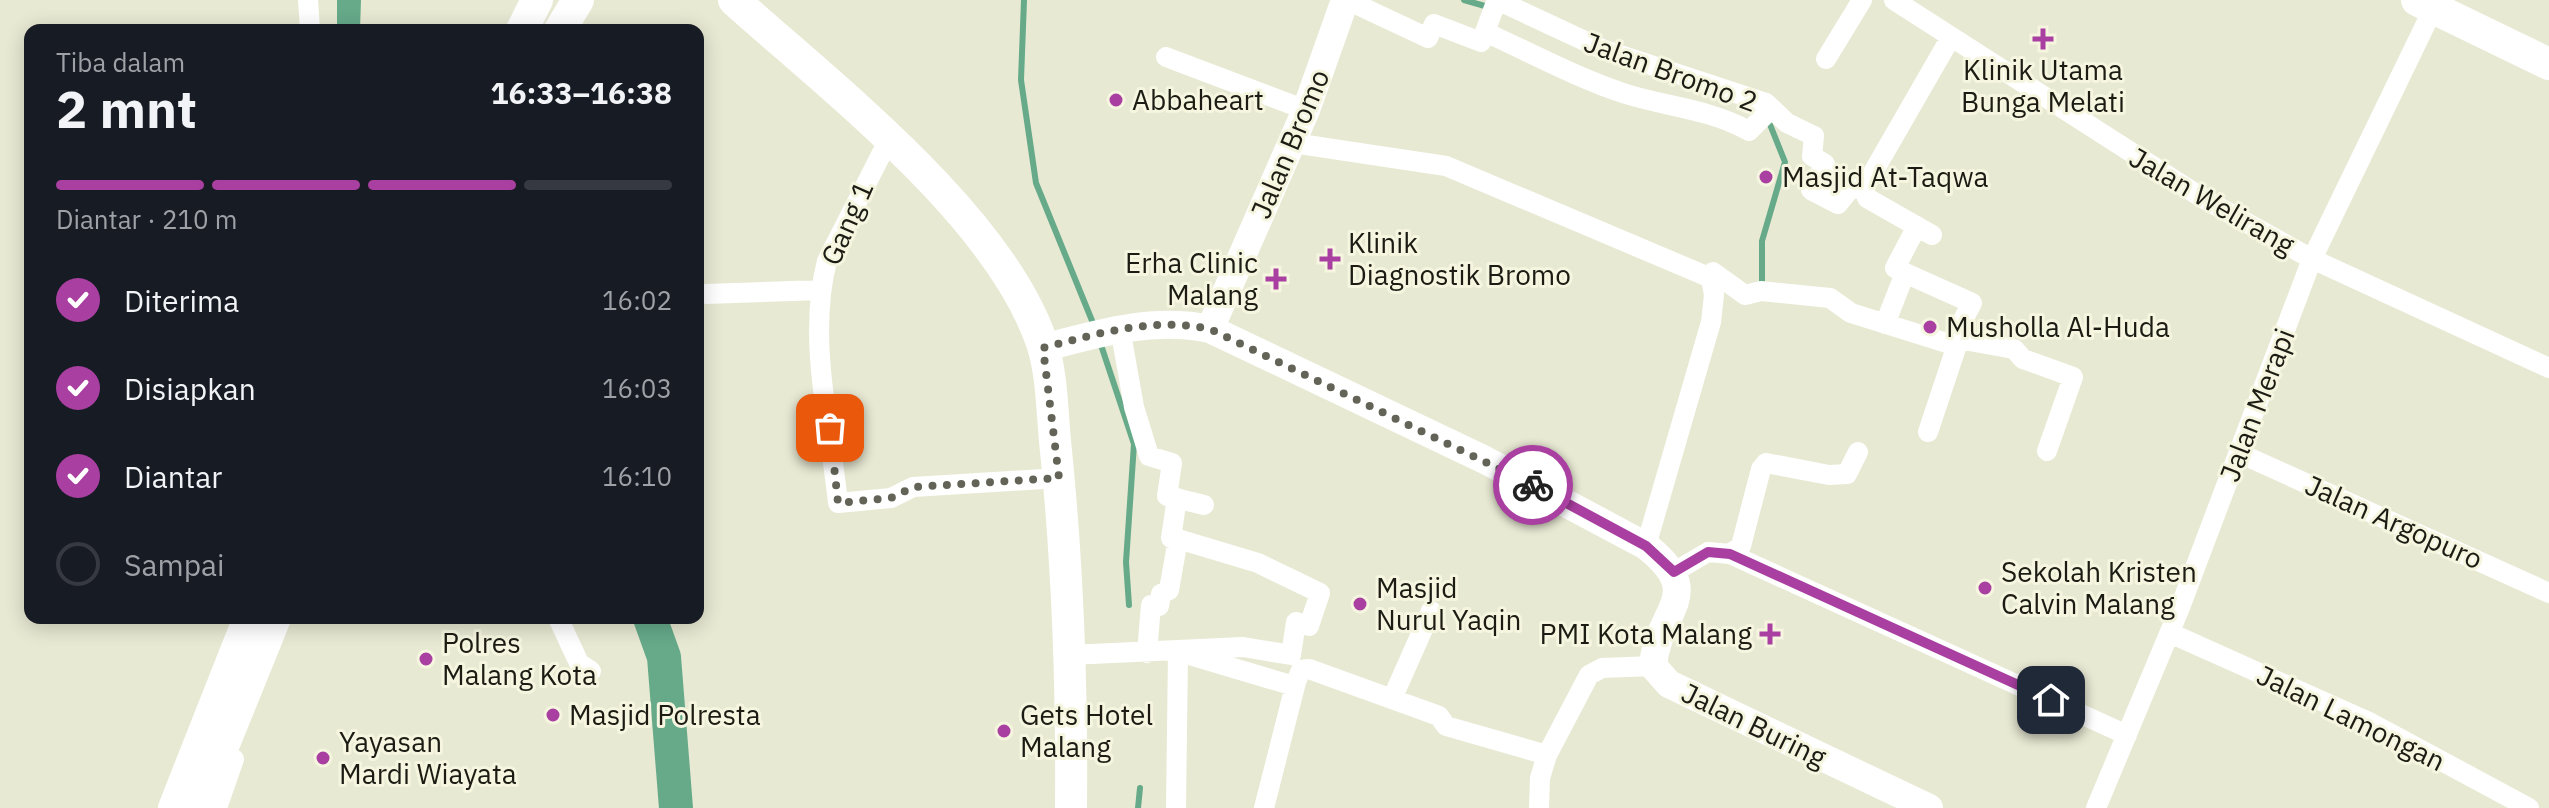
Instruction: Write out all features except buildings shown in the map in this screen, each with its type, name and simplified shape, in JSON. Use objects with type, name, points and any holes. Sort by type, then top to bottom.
[{"type":"main road","points":[[525,24],[537,0]]},
{"type":"main road","points":[[564,24],[578,0]]},
{"type":"main road","points":[[734,0],[889,139],[960,211],[1012,284],[1043,348],[1059,478],[1069,655],[1071,808]]},
{"type":"main road","points":[[2436,3],[2549,41]]},
{"type":"main road","points":[[2436,3],[2549,64]]},
{"type":"main road","points":[[174,808],[274,624]]},
{"type":"main road","points":[[198,808],[274,624]]},
{"type":"street","points":[[308,0],[310,24]]},
{"type":"street","points":[[1346,0],[1428,38],[1434,24],[1481,42],[1493,11],[1629,95],[1725,118],[1749,131],[1767,113]]},
{"type":"street","name":"Jalan Bromo","points":[[1210,329],[1293,143],[1346,0]]},
{"type":"street","points":[[1826,59],[1862,0]]},
{"type":"street","name":"Jalan Welirang","points":[[1894,0],[2204,199],[2312,259],[2549,368]]},
{"type":"street","name":"Jalan Merapi","points":[[2096,808],[2170,633],[2312,259],[2436,3]]},
{"type":"street","name":"Jalan Bromo 2","points":[[1493,11],[1766,103],[1767,113],[1814,136],[1812,156],[1825,164],[1811,190],[1838,204],[1850,189],[1864,188]]},
{"type":"street","points":[[1928,432],[1954,343],[1972,303],[1895,268],[1924,231],[1867,198],[1864,188],[1951,37]]},
{"type":"street","points":[[1166,57],[1306,110]]},
{"type":"street","name":"Gang 1","points":[[889,139],[827,261],[821,290],[820,338],[838,503],[891,498],[913,487],[1059,478]]},
{"type":"street","points":[[1293,143],[1446,166],[1712,275],[1745,295],[1761,291],[1830,298],[1851,313],[1885,324],[1954,343],[2014,349],[2023,359],[2073,377],[2047,451]]},
{"type":"street","points":[[1885,324],[1905,273]]},
{"type":"street","points":[[1646,546],[1711,322],[1714,295],[1712,275]]},
{"type":"street","points":[[706,294],[821,290]]},
{"type":"street","points":[[1043,348],[1114,330],[1165,323],[1210,329],[1485,460],[1646,546],[1674,572],[1708,552],[1730,554],[2127,735]]},
{"type":"street","points":[[1114,330],[1149,456],[1172,463],[1167,496],[1204,505]]},
{"type":"street","points":[[1730,554],[1741,546],[1762,466],[1770,463],[1829,475],[1847,474],[1858,452]]},
{"type":"street","name":"Jalan Argopuro","points":[[2239,453],[2549,593]]},
{"type":"street","points":[[1069,655],[1243,647],[1291,655],[1296,622],[1309,626],[1320,593],[1258,563],[1171,538],[1177,498]]},
{"type":"street","points":[[1147,653],[1151,605],[1159,606],[1161,594],[1169,590],[1178,539]]},
{"type":"street","name":"Jalan Buring","points":[[1674,572],[1678,584],[1675,601],[1654,650],[1653,666],[1660,676],[1680,689],[1929,808]]},
{"type":"street","points":[[1392,699],[1431,611]]},
{"type":"street","points":[[217,808],[248,719],[274,624]]},
{"type":"street","points":[[561,624],[579,663],[591,671]]},
{"type":"street","name":"Jalan Lamongan","points":[[2170,633],[2371,723],[2529,808]]},
{"type":"street","points":[[1178,652],[1294,686]]},
{"type":"street","points":[[1176,808],[1178,652]]},
{"type":"street","points":[[1539,808],[1540,778],[1547,755],[1589,675],[1602,668],[1653,666]]},
{"type":"street","points":[[1264,808],[1294,686],[1301,670],[1309,669],[1439,716],[1446,726],[1547,755]]},
{"type":"shaded area","points":[[337,0],[361,0],[360,24],[337,24]]},
{"type":"waterway","points":[[1024,0],[1021,80],[1036,183],[1095,328]]},
{"type":"waterway","points":[[1464,0],[1492,8]]},
{"type":"waterway","points":[[1762,284],[1762,241],[1785,162],[1767,117]]},
{"type":"waterway","points":[[1100,342],[1134,444],[1126,562],[1129,605]]},
{"type":"waterway","points":[[652,624],[664,657],[676,808]]},
{"type":"waterway","points":[[1138,808],[1140,788]]},
{"type":"way so far","points":[[830,428],[838,503],[891,498],[909,487],[1059,478],[1043,348],[1120,328],[1165,323],[1192,325],[1210,329],[1533,485]]},
{"type":"place","name":"Klinik Utama Bunga Melati","points":[[2043,39]]},
{"type":"place","name":"Abbaheart","points":[[1116,100]]},
{"type":"place","name":"Masjid At-Taqwa","points":[[1766,177]]},
{"type":"place","name":"Klinik Diagnostik Bromo","points":[[1330,259]]},
{"type":"place","name":"Erha Clinic Malang","points":[[1276,279]]},
{"type":"place","name":"Musholla Al-Huda","points":[[1930,327]]},
{"type":"place","name":"Sekolah Kristen Calvin Malang","points":[[1985,588]]},
{"type":"place","name":"Masjid Nurul Yaqin","points":[[1360,604]]},
{"type":"place","name":"PMI Kota Malang","points":[[1770,634]]},
{"type":"place","name":"Polres Malang Kota","points":[[426,659]]},
{"type":"place","name":"Masjid Polresta","points":[[553,715]]},
{"type":"place","name":"Gets Hotel Malang","points":[[1004,731]]},
{"type":"place","name":"Yayasan Mardi Wiayata","points":[[323,758]]},
{"type":"route","points":[[1533,485],[1646,546],[1668,563],[1674,572],[1708,552],[1730,554],[2051,700]]}]
